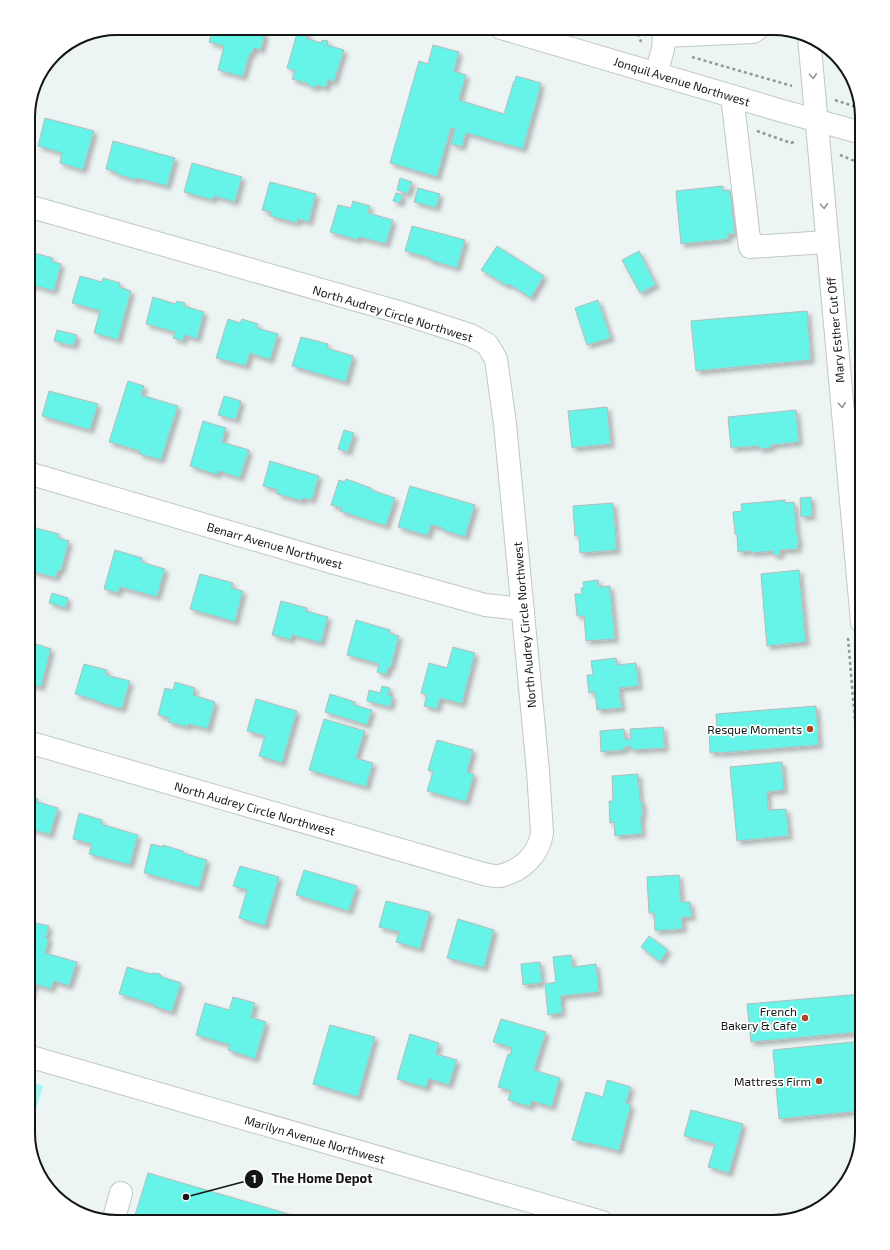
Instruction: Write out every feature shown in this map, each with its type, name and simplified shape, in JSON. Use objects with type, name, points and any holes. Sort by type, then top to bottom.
[{"type":"street","name":"Jonquil Avenue Northwest","points":[[548,35],[656,74],[855,131]]},
{"type":"street","points":[[656,74],[664,38],[708,35]]},
{"type":"street","name":"Mary Esther Cut Off","points":[[810,43],[855,546]]},
{"type":"street","points":[[732,96],[750,247],[827,242]]},
{"type":"street","name":"North Audrey Circle Northwest","points":[[35,208],[402,313],[470,335],[487,344],[496,359],[506,424],[542,833],[541,842],[535,854],[516,870],[498,876],[484,874],[35,744]]},
{"type":"street","name":"Benarr Avenue Northwest","points":[[35,475],[477,603],[523,609]]},
{"type":"street","name":"Marilyn Avenue Northwest","points":[[35,1058],[578,1215]]},
{"type":"street","points":[[115,1215],[121,1193]]},
{"type":"path","points":[[638,35],[641,43],[664,38],[814,94],[854,106]]},
{"type":"shaded area","points":[[35,1083],[43,1086],[35,1112]]},
{"type":"building","points":[[211,35],[265,35],[261,50],[254,48],[252,54],[250,53],[243,77],[218,70],[224,46],[209,42]]},
{"type":"building","points":[[297,35],[307,35],[306,38],[321,43],[322,40],[328,41],[327,45],[344,50],[334,82],[328,80],[326,88],[317,85],[316,88],[309,86],[309,84],[292,79],[295,71],[287,68]]},
{"type":"building","points":[[433,45],[459,52],[454,71],[466,75],[459,100],[504,114],[516,76],[541,83],[523,149],[466,133],[462,147],[451,144],[455,129],[451,128],[437,177],[390,163],[419,61],[428,64]]},
{"type":"building","points":[[45,118],[94,131],[83,170],[60,163],[62,153],[38,146]]},
{"type":"building","points":[[113,141],[175,158],[167,186],[137,178],[136,180],[116,174],[116,172],[106,169]]},
{"type":"building","points":[[192,163],[242,177],[235,202],[214,196],[213,200],[184,192]]},
{"type":"building","points":[[400,178],[412,182],[408,194],[397,190]]},
{"type":"building","points":[[270,182],[316,194],[309,222],[298,219],[297,223],[270,216],[271,212],[262,210]]},
{"type":"building","points":[[723,186],[723,191],[730,190],[735,234],[728,234],[728,239],[681,244],[676,191]]},
{"type":"building","points":[[418,188],[440,194],[436,208],[414,202]]},
{"type":"building","points":[[396,193],[403,195],[400,203],[393,201]]},
{"type":"building","points":[[353,201],[370,206],[368,213],[393,220],[386,244],[359,237],[358,240],[330,232],[338,205],[351,208]]},
{"type":"building","points":[[412,226],[465,240],[457,268],[405,251]]},
{"type":"building","points":[[497,246],[544,276],[531,298],[509,284],[507,286],[481,270]]},
{"type":"building","points":[[639,251],[656,285],[640,293],[622,260]]},
{"type":"building","points":[[35,253],[53,258],[51,261],[61,264],[54,291],[35,286]]},
{"type":"building","points":[[80,276],[102,282],[103,278],[120,283],[119,287],[131,291],[118,340],[94,333],[100,311],[72,303]]},
{"type":"building","points":[[153,297],[175,304],[177,301],[185,303],[184,306],[204,312],[197,339],[185,335],[183,341],[173,338],[175,332],[146,324]]},
{"type":"building","points":[[598,300],[611,338],[587,345],[575,308]]},
{"type":"building","points":[[807,311],[811,360],[696,371],[691,321]]},
{"type":"building","points":[[228,319],[240,323],[242,319],[258,324],[257,328],[278,334],[270,360],[250,353],[246,366],[216,358]]},
{"type":"building","points":[[57,330],[77,335],[74,346],[54,341]]},
{"type":"building","points":[[301,337],[328,344],[327,348],[353,356],[346,382],[292,366]]},
{"type":"building","points":[[128,381],[144,386],[141,395],[178,406],[161,460],[139,454],[140,451],[109,442]]},
{"type":"building","points":[[49,391],[98,404],[90,430],[42,416]]},
{"type":"building","points":[[224,396],[241,401],[236,420],[218,415]]},
{"type":"building","points":[[607,407],[611,444],[572,448],[568,411]]},
{"type":"building","points":[[796,410],[799,442],[771,445],[771,448],[759,449],[759,446],[731,448],[728,417]]},
{"type":"building","points":[[203,421],[226,428],[222,442],[249,450],[240,478],[218,471],[217,475],[190,466]]},
{"type":"building","points":[[344,430],[354,433],[348,452],[338,449]]},
{"type":"building","points":[[270,461],[319,476],[312,500],[303,498],[302,501],[277,494],[278,490],[263,486]]},
{"type":"building","points":[[346,479],[371,488],[371,490],[395,498],[386,526],[340,511],[342,508],[331,505],[339,480],[345,482]]},
{"type":"building","points":[[410,486],[475,505],[465,537],[431,525],[428,536],[398,527]]},
{"type":"building","points":[[811,497],[812,516],[801,517],[800,498]]},
{"type":"building","points":[[785,500],[785,503],[794,502],[799,544],[797,544],[798,549],[780,550],[781,555],[773,555],[773,551],[751,553],[751,551],[738,552],[737,534],[735,534],[733,512],[742,511],[741,504]]},
{"type":"building","points":[[613,503],[617,550],[580,553],[579,536],[575,536],[573,506]]},
{"type":"building","points":[[35,528],[59,534],[58,538],[69,541],[61,571],[58,570],[56,578],[35,572]]},
{"type":"building","points":[[115,550],[142,558],[141,562],[165,569],[157,597],[120,587],[118,593],[104,589]]},
{"type":"building","points":[[799,570],[806,642],[767,646],[761,574]]},
{"type":"building","points":[[200,574],[233,583],[231,588],[243,591],[235,622],[190,609]]},
{"type":"building","points":[[598,580],[599,587],[610,586],[615,639],[586,641],[584,616],[577,616],[575,594],[582,594],[581,588],[584,588],[583,582]]},
{"type":"building","points":[[52,593],[68,598],[66,608],[49,603]]},
{"type":"building","points":[[281,601],[307,608],[306,611],[328,617],[321,643],[292,635],[291,640],[272,635]]},
{"type":"building","points":[[356,620],[390,630],[389,633],[399,636],[391,667],[389,667],[386,675],[377,672],[379,664],[347,655]]},
{"type":"building","points":[[36,644],[51,649],[41,687],[35,686]]},
{"type":"building","points":[[453,647],[475,653],[462,704],[440,698],[437,709],[424,706],[427,695],[421,693],[429,663],[447,668]]},
{"type":"building","points":[[616,658],[617,665],[636,663],[639,686],[619,688],[622,708],[597,710],[595,692],[589,693],[587,675],[593,675],[591,661]]},
{"type":"building","points":[[84,664],[107,670],[106,675],[130,681],[122,709],[75,694]]},
{"type":"building","points":[[175,682],[195,688],[193,695],[215,702],[208,729],[189,724],[188,727],[168,722],[169,718],[158,715],[165,688],[173,690]]},
{"type":"building","points":[[382,686],[390,688],[388,695],[393,696],[390,707],[367,701],[369,690],[380,693]]},
{"type":"building","points":[[330,694],[355,702],[354,705],[372,710],[367,725],[325,712]]},
{"type":"building","points":[[256,699],[297,711],[282,763],[259,756],[265,736],[247,731]]},
{"type":"building","points":[[816,706],[819,745],[710,753],[709,730],[717,729],[716,714]]},
{"type":"building","points":[[324,719],[365,731],[356,758],[373,763],[366,787],[309,770]]},
{"type":"building","points":[[663,727],[665,748],[632,750],[631,746],[625,747],[625,750],[601,752],[600,731],[624,729],[625,739],[631,739],[630,729]]},
{"type":"building","points":[[437,740],[473,750],[467,772],[474,774],[466,802],[427,791],[433,772],[428,770]]},
{"type":"building","points":[[782,762],[784,790],[767,792],[768,810],[786,809],[789,836],[737,841],[730,767]]},
{"type":"building","points":[[638,774],[640,801],[642,801],[643,816],[641,816],[642,834],[615,836],[614,822],[610,823],[609,801],[613,801],[612,776]]},
{"type":"building","points":[[35,798],[38,799],[37,802],[58,808],[50,835],[35,830]]},
{"type":"building","points":[[79,813],[102,820],[101,824],[138,835],[130,865],[89,854],[92,844],[73,839]]},
{"type":"building","points":[[151,844],[163,847],[163,845],[207,860],[199,888],[144,873]]},
{"type":"building","points":[[240,866],[279,877],[265,926],[239,918],[247,890],[233,886]]},
{"type":"building","points":[[304,870],[357,886],[349,911],[296,895]]},
{"type":"building","points":[[679,875],[681,902],[690,902],[692,917],[682,917],[683,929],[655,931],[654,913],[649,913],[647,877]]},
{"type":"building","points":[[386,901],[430,912],[420,949],[396,942],[399,932],[379,927]]},
{"type":"building","points":[[458,919],[494,930],[484,968],[447,958]]},
{"type":"building","points":[[35,923],[49,926],[46,938],[49,939],[45,953],[77,962],[69,986],[54,981],[51,989],[35,984]]},
{"type":"building","points":[[649,936],[668,950],[660,962],[641,947]]},
{"type":"building","points":[[571,955],[573,967],[596,964],[599,992],[561,996],[562,1013],[548,1015],[545,984],[556,982],[553,957]]},
{"type":"building","points":[[540,962],[542,983],[523,985],[521,964]]},
{"type":"building","points":[[127,967],[151,974],[160,974],[162,977],[181,983],[172,1012],[119,994]]},
{"type":"building","name":"French Bakery & Cafe","points":[[855,995],[855,1033],[751,1042],[747,1004]]},
{"type":"building","points":[[233,997],[255,1003],[251,1017],[266,1022],[255,1059],[228,1050],[230,1045],[196,1035],[205,1003],[229,1010]]},
{"type":"building","points":[[501,1019],[546,1032],[534,1070],[560,1078],[552,1107],[532,1101],[530,1107],[508,1100],[511,1091],[498,1087],[508,1054],[510,1055],[512,1048],[493,1042]]},
{"type":"building","points":[[330,1025],[375,1037],[358,1097],[313,1084]]},
{"type":"building","points":[[410,1034],[439,1043],[436,1054],[457,1060],[449,1085],[429,1079],[426,1088],[397,1079]]},
{"type":"building","name":"Mattress Firm","points":[[855,1042],[855,1112],[779,1119],[773,1050]]},
{"type":"building","points":[[607,1080],[631,1087],[626,1103],[631,1105],[619,1151],[572,1140],[586,1092],[603,1097]]},
{"type":"building","points":[[691,1110],[743,1124],[729,1173],[708,1167],[715,1144],[684,1136]]},
{"type":"building","points":[[148,1173],[292,1215],[135,1215]]},
{"type":"place","name":"Resque Moments","points":[[810,729]]},
{"type":"place","name":"French Bakery & Cafe","points":[[805,1018]]},
{"type":"place","name":"Mattress Firm","points":[[819,1081]]},
{"type":"place","name":"The Home Depot","points":[[186,1197]]}]
